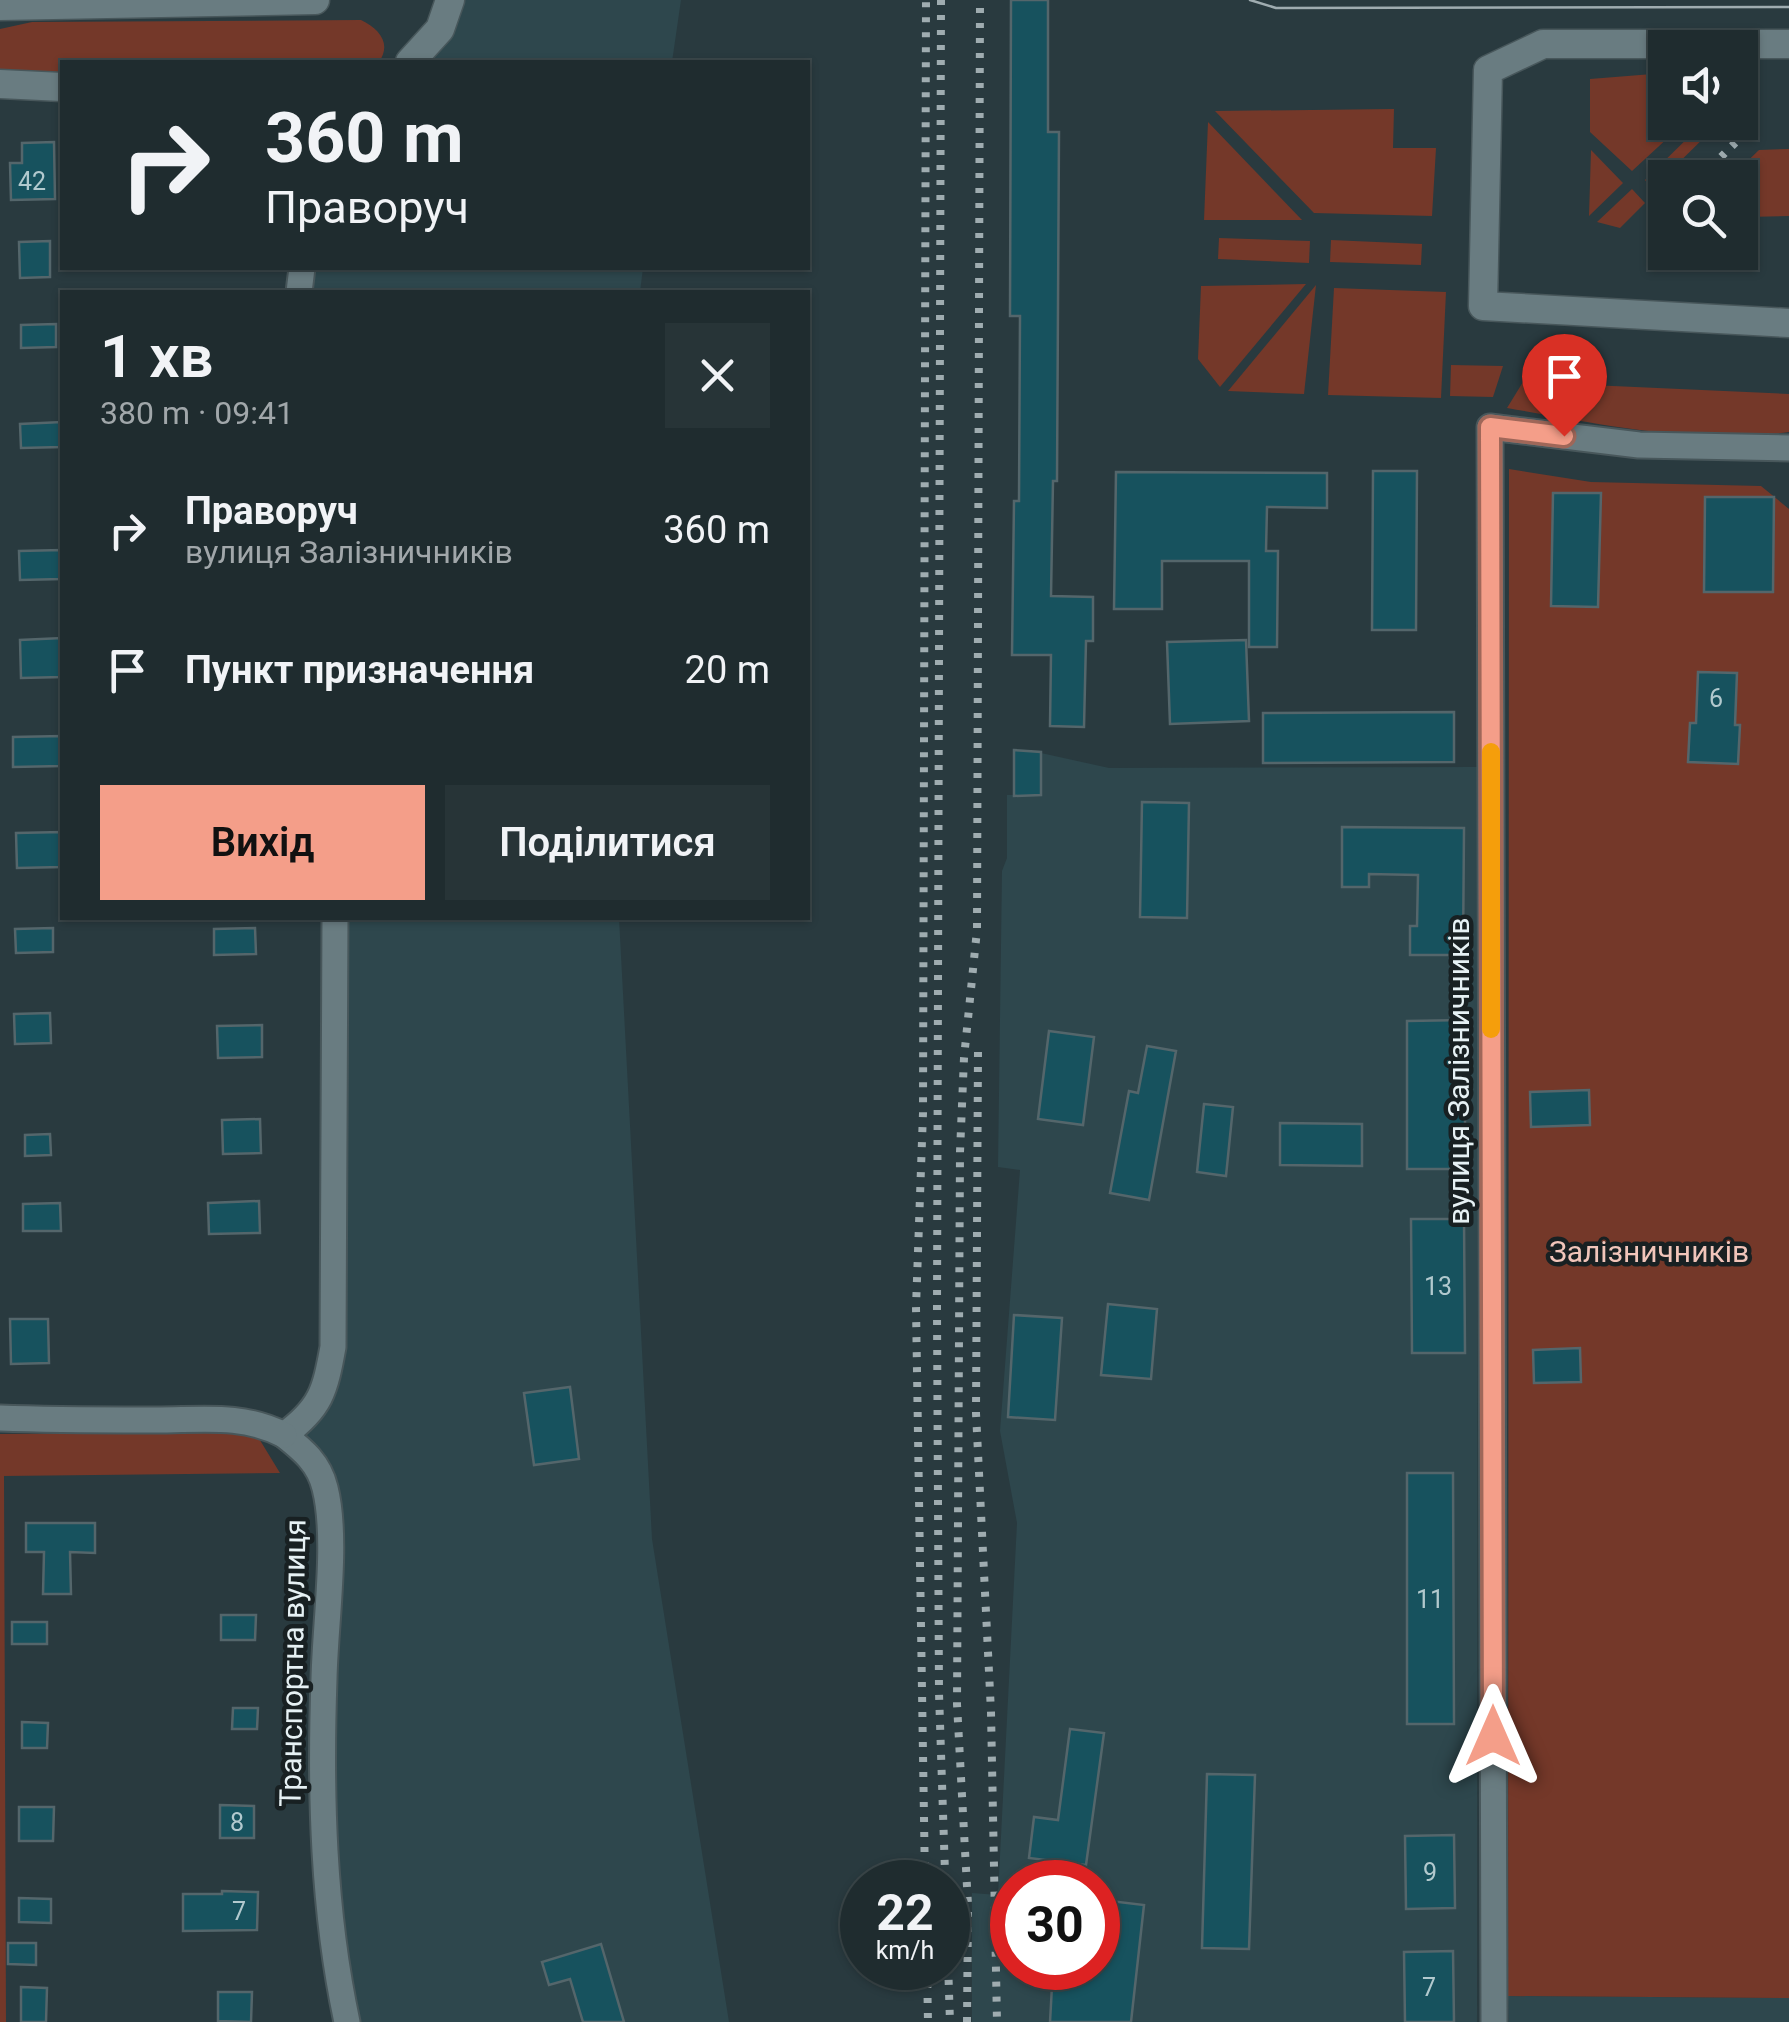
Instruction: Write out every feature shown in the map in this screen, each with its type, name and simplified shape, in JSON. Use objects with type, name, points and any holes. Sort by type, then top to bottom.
[{"type":"street","points":[[0,6],[315,0]]},
{"type":"street","points":[[412,60],[440,29],[450,0]]},
{"type":"street","points":[[1789,44],[1544,44],[1488,70],[1484,306],[1789,323]]},
{"type":"street","points":[[0,84],[60,87]]},
{"type":"street","name":"вулиця Залізничників","points":[[1494,2018],[1490,427],[1639,445],[1789,448]]},
{"type":"street","points":[[0,1418],[233,1418],[262,1423],[284,1435],[308,1417],[325,1392],[333,1348],[335,920]]},
{"type":"street","name":"Транспортна вулиця","points":[[284,1435],[308,1453],[318,1470],[325,1488],[330,1526],[323,1808],[334,1964],[347,2022]]},
{"type":"shaded area","points":[[450,0],[681,0],[672,60],[411,60]]},
{"type":"shaded area","points":[[302,270],[643,270],[640,290],[299,290]]},
{"type":"shaded area","points":[[1041,753],[1109,768],[1478,767],[1477,2022],[972,2022],[972,1893],[990,1894],[990,1990],[1120,1990],[1120,1860],[1000,1860],[1017,1523],[1000,1431],[1020,1170],[998,1167],[1002,871],[1007,858],[1007,795],[1041,795]]},
{"type":"shaded area","points":[[335,920],[619,920],[652,1539],[729,2022],[347,2022],[335,1964],[325,1489],[284,1435],[325,1392]]},
{"type":"shaded area","points":[[1508,1996],[1789,1998],[1789,2022],[1509,2022]]},
{"type":"green space","points":[[361,20],[382,37],[384,49],[380,60],[60,60],[60,77],[10,75],[0,70],[0,29],[32,22]]},
{"type":"green space","points":[[1648,74],[1648,140],[1666,140],[1632,171],[1590,132],[1590,79]]},
{"type":"green space","points":[[1394,109],[1393,148],[1436,148],[1432,216],[1314,213],[1215,111]]},
{"type":"green space","points":[[1208,122],[1302,220],[1204,220]]},
{"type":"green space","points":[[1686,140],[1702,140],[1681,160],[1665,160]]},
{"type":"green space","points":[[1789,149],[1789,216],[1758,217],[1758,160],[1749,160],[1759,150]]},
{"type":"green space","points":[[1591,150],[1623,183],[1589,216]]},
{"type":"green space","points":[[1632,189],[1645,203],[1620,228],[1597,222]]},
{"type":"green space","points":[[1219,238],[1310,241],[1309,263],[1218,259]]},
{"type":"green space","points":[[1331,240],[1422,244],[1421,265],[1330,262]]},
{"type":"green space","points":[[1306,284],[1220,387],[1198,359],[1201,286]]},
{"type":"green space","points":[[1316,285],[1304,394],[1228,391]]},
{"type":"green space","points":[[1334,288],[1446,292],[1441,398],[1328,395]]},
{"type":"green space","points":[[1451,365],[1503,366],[1493,397],[1450,396]]},
{"type":"green space","points":[[1523,382],[1789,394],[1789,432],[1683,434],[1507,408]]},
{"type":"green space","name":"Залізничників","points":[[1509,469],[1591,482],[1761,486],[1789,509],[1789,1998],[1508,1996]]},
{"type":"green space","points":[[255,1432],[280,1473],[4,1476],[6,2022],[0,2022],[0,1434]]},
{"type":"building","points":[[1011,0],[1048,0],[1048,132],[1059,132],[1057,481],[1053,481],[1051,596],[1093,597],[1093,641],[1086,641],[1084,727],[1050,726],[1051,655],[1012,655],[1014,501],[1019,501],[1020,316],[1010,316]]},
{"type":"building","points":[[54,142],[55,199],[11,200],[10,163],[22,163],[22,143]]},
{"type":"building","points":[[50,241],[50,277],[20,278],[19,242]]},
{"type":"building","points":[[56,324],[56,347],[21,348],[21,325]]},
{"type":"building","points":[[60,422],[60,447],[21,448],[20,424]]},
{"type":"building","points":[[1373,471],[1417,471],[1416,630],[1372,630]]},
{"type":"building","points":[[1116,472],[1327,473],[1327,508],[1267,507],[1266,551],[1278,551],[1277,647],[1249,647],[1249,561],[1162,561],[1162,609],[1114,609]]},
{"type":"building","points":[[1553,493],[1601,493],[1598,607],[1551,606]]},
{"type":"building","points":[[1705,497],[1774,497],[1773,592],[1704,592]]},
{"type":"building","points":[[60,550],[60,579],[20,580],[19,551]]},
{"type":"building","points":[[60,638],[60,677],[21,678],[20,640]]},
{"type":"building","points":[[1246,640],[1249,721],[1170,724],[1167,642]]},
{"type":"building","points":[[1698,672],[1737,673],[1738,764],[1688,762],[1690,723],[1696,723]]},
{"type":"building","points":[[1454,712],[1454,762],[1263,763],[1263,713]]},
{"type":"building","points":[[60,736],[60,766],[13,767],[13,737]]},
{"type":"building","points":[[1014,750],[1041,752],[1041,795],[1014,796]]},
{"type":"building","points":[[1142,802],[1189,803],[1187,918],[1140,917]]},
{"type":"building","points":[[1342,827],[1464,828],[1463,955],[1410,955],[1410,926],[1417,926],[1418,875],[1369,874],[1369,887],[1342,887]]},
{"type":"building","points":[[60,832],[60,867],[17,868],[16,833]]},
{"type":"building","points":[[53,928],[53,952],[16,953],[15,929]]},
{"type":"building","points":[[255,928],[256,954],[214,955],[214,929]]},
{"type":"building","points":[[50,1013],[51,1043],[15,1044],[14,1014]]},
{"type":"building","points":[[1465,1020],[1465,1169],[1407,1169],[1407,1021]]},
{"type":"building","points":[[262,1025],[262,1057],[218,1058],[217,1026]]},
{"type":"building","points":[[1049,1031],[1094,1037],[1083,1125],[1038,1119]]},
{"type":"building","points":[[1147,1046],[1176,1051],[1149,1200],[1110,1193],[1129,1091],[1138,1093]]},
{"type":"building","points":[[1589,1090],[1590,1125],[1531,1127],[1530,1092]]},
{"type":"building","points":[[1204,1104],[1233,1107],[1226,1176],[1197,1172]]},
{"type":"building","points":[[260,1119],[261,1153],[223,1154],[222,1120]]},
{"type":"building","points":[[1280,1123],[1362,1124],[1362,1166],[1280,1165]]},
{"type":"building","points":[[50,1134],[51,1155],[25,1156],[25,1135]]},
{"type":"building","points":[[259,1201],[260,1233],[209,1234],[208,1203]]},
{"type":"building","points":[[60,1203],[61,1231],[23,1231],[23,1204]]},
{"type":"building","points":[[1411,1219],[1464,1219],[1465,1353],[1412,1353]]},
{"type":"building","points":[[1108,1304],[1157,1309],[1151,1379],[1101,1375]]},
{"type":"building","points":[[1014,1315],[1062,1318],[1055,1420],[1008,1417]]},
{"type":"building","points":[[10,1319],[48,1319],[49,1363],[11,1364]]},
{"type":"building","points":[[1580,1348],[1581,1382],[1534,1383],[1533,1350]]},
{"type":"building","points":[[570,1387],[579,1459],[534,1465],[524,1393]]},
{"type":"building","points":[[1407,1473],[1453,1473],[1454,1724],[1407,1724]]},
{"type":"building","points":[[26,1523],[95,1523],[95,1553],[70,1552],[71,1594],[43,1594],[44,1552],[26,1552]]},
{"type":"building","points":[[221,1615],[256,1615],[255,1640],[221,1640]]},
{"type":"building","points":[[12,1622],[47,1622],[47,1644],[12,1644]]},
{"type":"building","points":[[233,1708],[258,1708],[257,1729],[232,1729]]},
{"type":"building","points":[[22,1722],[48,1723],[47,1748],[22,1748]]},
{"type":"building","points":[[1070,1729],[1104,1733],[1087,1860],[1029,1858],[1034,1817],[1058,1820]]},
{"type":"building","points":[[1207,1774],[1255,1775],[1249,1949],[1202,1948]]},
{"type":"building","points":[[220,1805],[254,1806],[254,1838],[220,1838]]},
{"type":"building","points":[[19,1807],[54,1807],[53,1841],[19,1841]]},
{"type":"building","points":[[1454,1835],[1455,1908],[1406,1909],[1405,1836]]},
{"type":"building","points":[[258,1892],[257,1930],[183,1931],[183,1894]]},
{"type":"building","points":[[19,1898],[51,1899],[51,1923],[19,1922]]},
{"type":"building","points":[[1120,1902],[1144,1905],[1131,2022],[1050,2022],[1052,1990],[1120,1990]]},
{"type":"building","points":[[8,1943],[36,1943],[36,1965],[8,1964]]},
{"type":"building","points":[[601,1944],[624,2022],[583,2022],[570,1979],[549,1985],[542,1962]]},
{"type":"building","points":[[1453,1951],[1454,2022],[1405,2022],[1404,1952]]},
{"type":"building","points":[[21,1987],[47,1988],[46,2022],[21,2022]]},
{"type":"building","points":[[218,1992],[252,1992],[251,2022],[218,2021]]},
{"type":"tram line","points":[[1250,0],[1276,8],[1789,7]]},
{"type":"railway","points":[[925,1860],[916,1307],[923,1113],[926,0]]},
{"type":"railway","points":[[941,0],[937,1310],[939,1693],[950,2022]]},
{"type":"railway","points":[[967,2022],[968,1905],[957,1704],[960,1152],[964,1058],[977,930],[980,0]]},
{"type":"railway","points":[[1718,160],[1738,140]]},
{"type":"railway","points":[[978,1052],[976,1413],[991,1712],[997,2022]]},
{"type":"railway","points":[[927,1990],[928,2022]]},
{"type":"slow traffic","points":[[1491,752],[1491,1029]]},
{"type":"route","points":[[1493,1736],[1490,427],[1564,436]]}]
